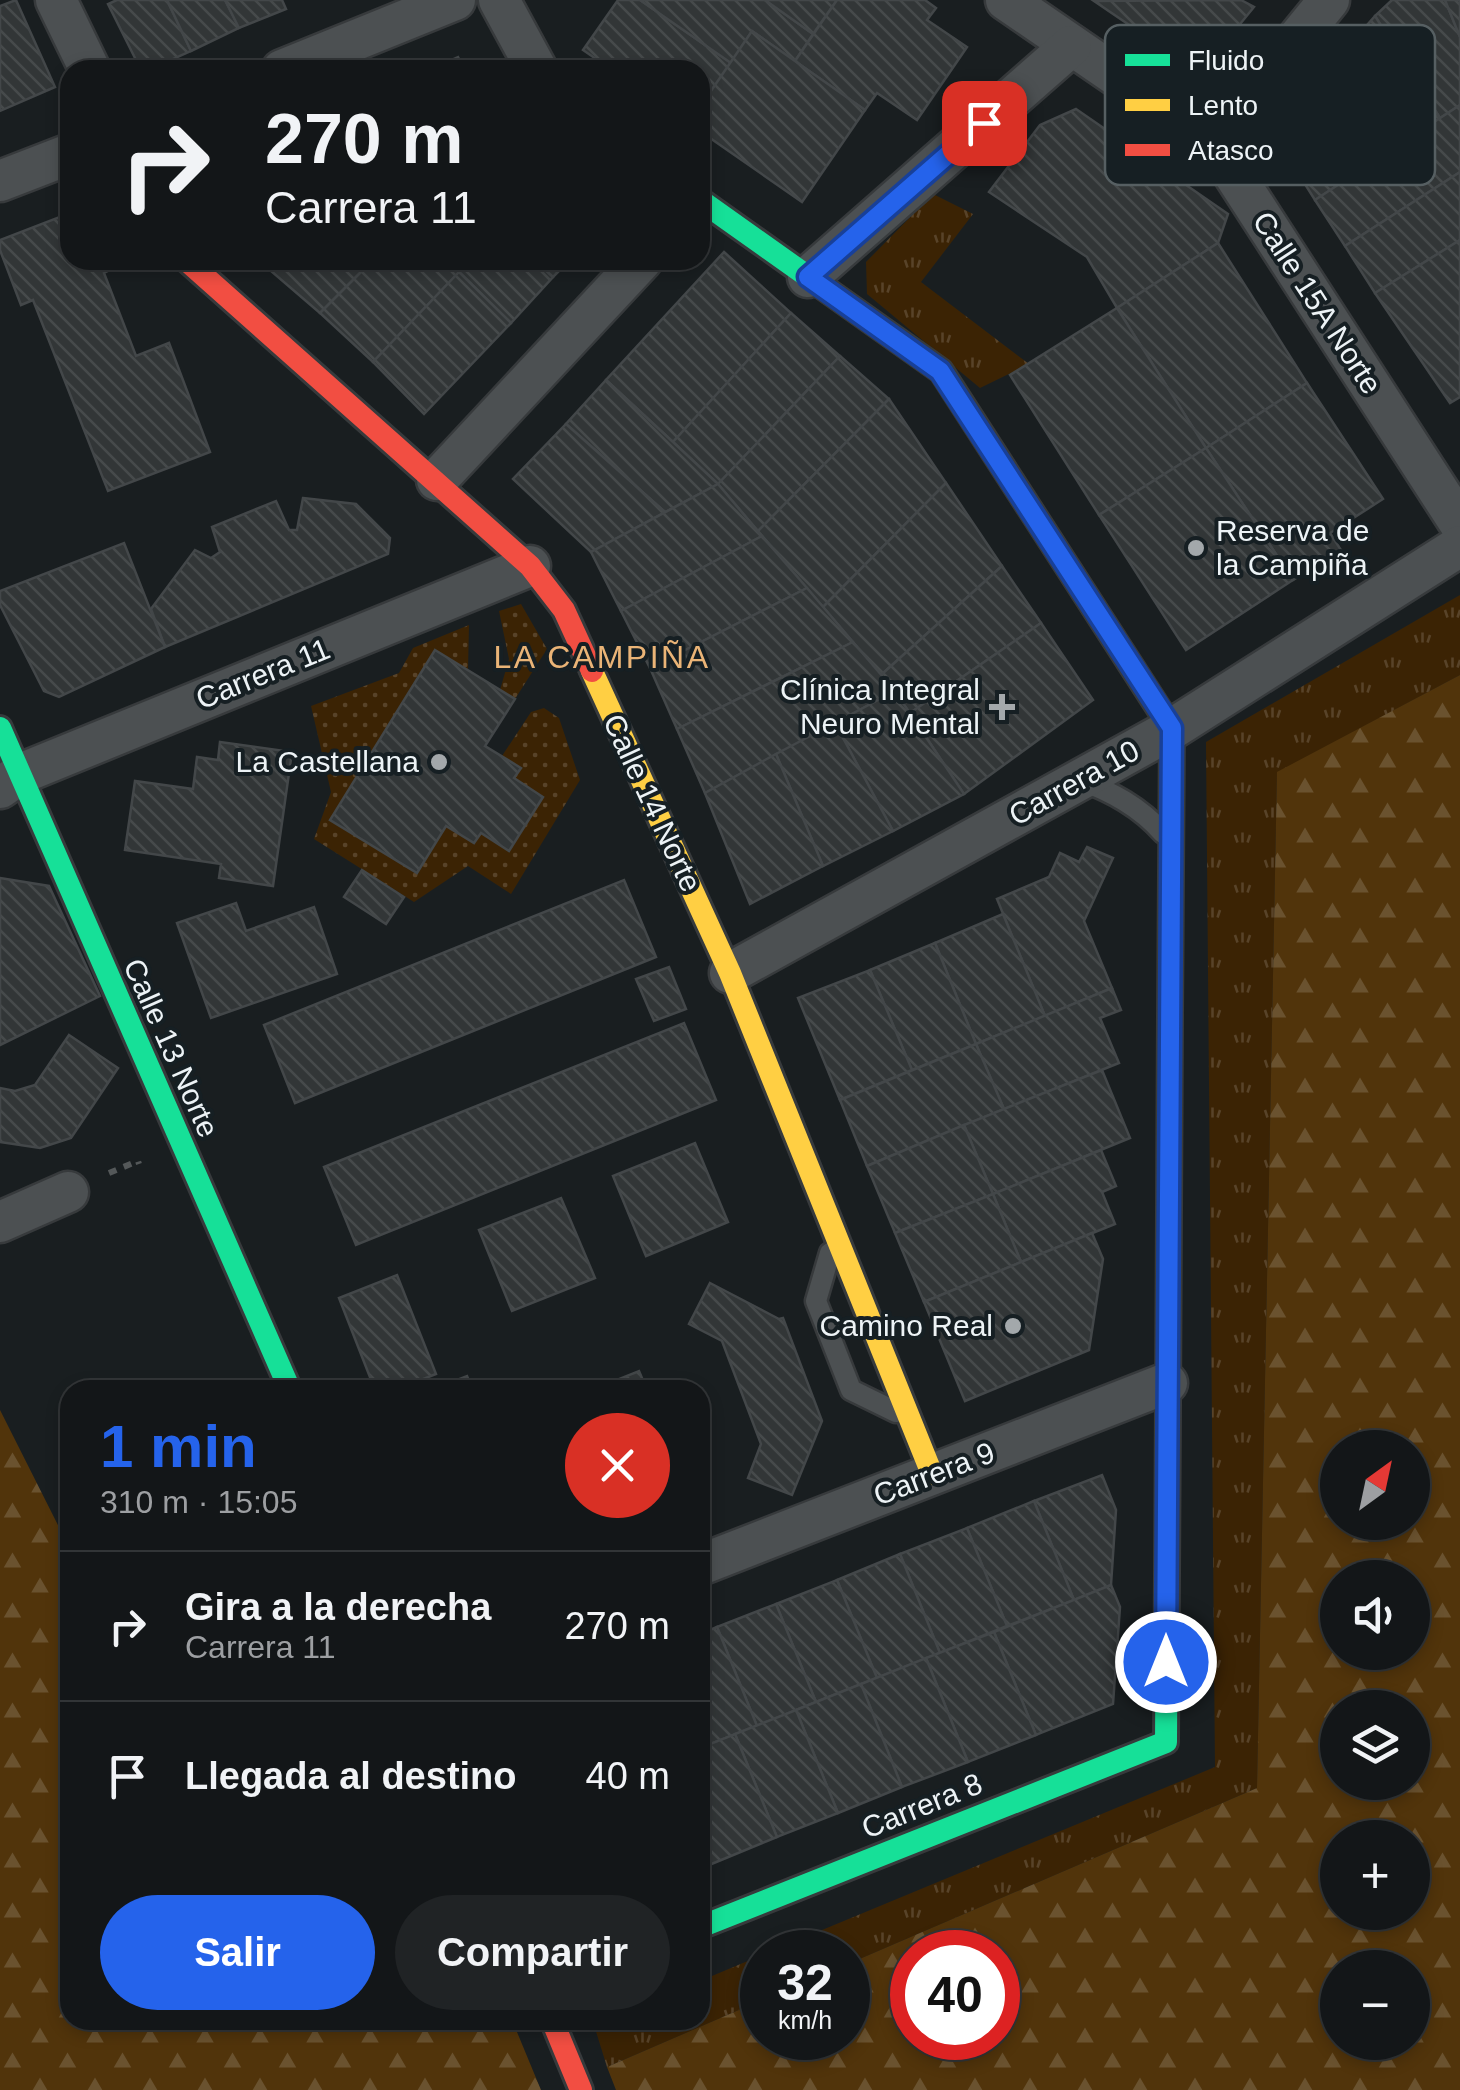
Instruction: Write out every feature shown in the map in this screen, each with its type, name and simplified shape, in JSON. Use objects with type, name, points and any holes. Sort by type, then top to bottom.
[{"type":"street","points":[[56,0],[85,60]]},
{"type":"street","points":[[307,60],[455,0]]},
{"type":"street","points":[[499,0],[532,60]]},
{"type":"street","name":"Calle 15A Norte","points":[[1006,0],[1105,69]]},
{"type":"street","points":[[1309,25],[1330,0]]},
{"type":"street","points":[[808,277],[1071,46]]},
{"type":"street","points":[[0,181],[60,158]]},
{"type":"street","name":"Calle 15A Norte","points":[[1241,185],[1460,524]]},
{"type":"street","points":[[710,207],[940,371],[1172,728],[1167,1383]]},
{"type":"street","name":"Calle 14 Norte","points":[[197,270],[438,480],[530,566],[564,610],[730,973],[932,1474]]},
{"type":"street","points":[[438,480],[633,270]]},
{"type":"street","name":"Carrera 10","points":[[730,973],[1172,728],[1460,546]]},
{"type":"street","name":"Carrera 11","points":[[10,780],[530,566]]},
{"type":"street","name":"Calle 13 Norte","points":[[0,728],[10,780],[285,1380]]},
{"type":"street","points":[[0,1222],[68,1192]]},
{"type":"street","name":"Carrera 9","points":[[710,1562],[1167,1383]]},
{"type":"street","name":"Carrera 8","points":[[710,1923],[1166,1742],[1167,1383]]},
{"type":"street","points":[[556,2030],[581,2090]]},
{"type":"lane","points":[[1080,780],[1112,792],[1148,816],[1171,842]]},
{"type":"lane","points":[[835,1237],[816,1301],[851,1390],[910,1419]]},
{"type":"green space","points":[[933,194],[973,214],[921,282],[1029,364],[980,388],[867,294],[866,262]]},
{"type":"green space","points":[[1460,595],[1460,675],[1277,773],[1257,1788],[927,1930],[890,1930],[890,1946],[870,1955],[870,1930],[822,1930],[1215,1767],[1206,742]]},
{"type":"green space","points":[[521,604],[547,649],[515,699],[500,690],[509,659],[499,611]]},
{"type":"green space","points":[[469,625],[468,670],[331,820],[416,873],[446,826],[474,843],[481,833],[509,850],[543,797],[514,778],[520,768],[502,756],[531,712],[544,708],[559,718],[580,780],[511,894],[468,866],[414,902],[314,839],[331,792],[311,706],[399,673],[413,648]]},
{"type":"green space","points":[[1460,675],[1460,2090],[616,2090],[607,2067],[693,2030],[710,2030],[710,2022],[740,2010],[740,2060],[870,2060],[870,1955],[890,1946],[890,2060],[1020,2060],[1020,1930],[927,1930],[1257,1788],[1277,772]]},
{"type":"green space","points":[[0,1410],[60,1529],[60,2030],[516,2030],[541,2090],[0,2090]]},
{"type":"green space","points":[[740,1964],[740,2010],[710,2022],[710,1977]]},
{"type":"green space","points":[[596,2030],[693,2030],[607,2067]]},
{"type":"building","points":[[16,0],[55,87],[0,111],[0,6]]},
{"type":"building","points":[[117,0],[167,0],[191,51],[171,60],[136,60],[108,4]]},
{"type":"building","points":[[167,0],[225,0],[239,28],[191,51]]},
{"type":"building","points":[[225,0],[282,0],[286,9],[239,28]]},
{"type":"building","points":[[618,0],[640,0],[731,63],[710,93],[710,60],[598,60],[583,50]]},
{"type":"building","points":[[640,0],[765,0],[813,34],[795,61],[752,31],[731,63]]},
{"type":"building","points":[[765,0],[837,0],[813,34]]},
{"type":"building","points":[[837,0],[925,0],[936,8],[927,20],[967,47],[917,120],[877,93],[865,110],[795,61]]},
{"type":"building","points":[[1241,0],[1254,7],[1239,25],[1129,25],[1094,1]]},
{"type":"building","points":[[1392,0],[1445,0],[1460,37],[1460,105],[1440,118],[1435,110],[1435,25],[1381,25],[1375,16]]},
{"type":"building","points":[[1445,0],[1460,0],[1460,37]]},
{"type":"building","points":[[752,31],[865,110],[802,202],[710,138],[710,92]]},
{"type":"building","points":[[1460,105],[1460,172],[1345,246],[1315,200],[1338,185],[1435,185],[1435,121]]},
{"type":"building","points":[[1076,109],[1105,129],[1105,185],[1186,185],[1228,214],[1218,243],[1117,308],[1087,257],[989,192],[1040,125]]},
{"type":"building","points":[[1460,172],[1460,240],[1375,293],[1345,246]]},
{"type":"building","points":[[1306,185],[1338,185],[1315,200]]},
{"type":"building","points":[[60,217],[60,270],[110,270],[104,273],[136,356],[169,343],[210,452],[108,491],[33,300],[21,305],[0,250],[0,240]]},
{"type":"building","points":[[1460,240],[1460,397],[1450,403],[1375,293]]},
{"type":"building","points":[[1218,243],[1307,383],[1206,448],[1117,308]]},
{"type":"building","points":[[724,252],[791,313],[673,442],[606,380]]},
{"type":"building","points":[[270,270],[363,270],[320,313]]},
{"type":"building","points":[[363,270],[459,272],[373,362],[320,313]]},
{"type":"building","points":[[457,270],[546,270],[553,277],[511,323]]},
{"type":"building","points":[[459,272],[511,323],[424,414],[373,362]]},
{"type":"building","points":[[1117,308],[1206,448],[1099,515],[1010,375]]},
{"type":"building","points":[[791,313],[840,356],[718,484],[673,442]]},
{"type":"building","points":[[840,356],[889,399],[758,531],[718,484]]},
{"type":"building","points":[[606,380],[718,484],[665,512],[566,424]]},
{"type":"building","points":[[1307,383],[1383,499],[1330,533],[1341,550],[1293,580],[1206,448]]},
{"type":"building","points":[[889,399],[946,483],[823,607],[758,531]]},
{"type":"building","points":[[566,424],[665,512],[591,552],[513,479]]},
{"type":"building","name":"Reserva de la Campiña","points":[[1206,448],[1293,580],[1186,650],[1099,515]]},
{"type":"building","points":[[946,483],[1002,566],[881,675],[823,607]]},
{"type":"building","points":[[718,484],[762,536],[621,611],[591,552]]},
{"type":"building","points":[[303,498],[356,504],[390,538],[388,554],[165,647],[151,609],[195,550],[211,558],[220,552],[212,527],[276,501],[289,530],[297,530]]},
{"type":"building","points":[[762,536],[807,588],[650,668],[621,611]]},
{"type":"building","points":[[124,543],[165,647],[59,697],[44,691],[0,605],[0,591]]},
{"type":"building","points":[[1002,566],[1041,623],[910,713],[881,675]]},
{"type":"building","points":[[807,588],[853,642],[677,729],[650,668]]},
{"type":"building","name":"Clínica Integral Neuro Mental","points":[[1041,623],[1093,700],[964,794],[910,713]]},
{"type":"building","points":[[853,642],[895,691],[705,793],[677,729]]},
{"type":"building","name":"La Castellana","points":[[435,650],[515,699],[485,746],[521,768],[514,778],[543,797],[509,851],[481,833],[474,843],[446,826],[417,873],[330,820]]},
{"type":"building","points":[[895,691],[964,794],[893,831],[835,723]]},
{"type":"building","points":[[835,723],[893,831],[823,866],[776,754]]},
{"type":"building","points":[[220,742],[292,752],[273,886],[219,878],[221,864],[125,850],[135,781],[193,789],[197,757],[218,760]]},
{"type":"building","points":[[776,754],[823,866],[750,904],[705,793]]},
{"type":"building","points":[[1087,847],[1113,858],[1084,921],[1112,988],[1045,1016],[997,899],[1049,877],[1060,853],[1079,862]]},
{"type":"building","points":[[362,870],[404,897],[386,924],[344,897]]},
{"type":"building","points":[[0,878],[49,886],[100,996],[0,1045]]},
{"type":"building","points":[[624,880],[656,957],[295,1103],[264,1025]]},
{"type":"building","points":[[236,903],[246,931],[314,907],[337,974],[211,1018],[177,923]]},
{"type":"building","points":[[1003,914],[1045,1016],[976,1044],[935,943]]},
{"type":"building","points":[[935,943],[976,1044],[912,1070],[870,970]]},
{"type":"building","points":[[669,967],[686,1009],[654,1021],[636,979]]},
{"type":"building","points":[[870,970],[912,1070],[840,1100],[798,998]]},
{"type":"building","points":[[1112,988],[1121,1010],[1100,1018],[1119,1063],[1004,1109],[976,1044]]},
{"type":"building","points":[[684,1023],[716,1100],[356,1245],[324,1167]]},
{"type":"building","points":[[69,1035],[118,1068],[71,1138],[40,1148],[0,1142],[0,1088],[15,1091],[35,1085]]},
{"type":"building","points":[[976,1044],[1004,1109],[867,1166],[840,1100]]},
{"type":"building","points":[[1102,1070],[1130,1138],[993,1194],[964,1125]]},
{"type":"building","points":[[964,1125],[993,1194],[895,1233],[867,1166]]},
{"type":"building","points":[[695,1143],[728,1222],[646,1256],[613,1176]]},
{"type":"building","points":[[1101,1150],[1116,1186],[1102,1192],[1115,1224],[1021,1262],[993,1194]]},
{"type":"building","points":[[993,1194],[1021,1262],[924,1302],[895,1233]]},
{"type":"building","points":[[561,1198],[595,1278],[512,1311],[479,1230]]},
{"type":"building","name":"Camino Real","points":[[1092,1233],[1103,1259],[1089,1350],[965,1401],[924,1302]]},
{"type":"building","points":[[397,1275],[436,1374],[421,1380],[371,1380],[339,1298]]},
{"type":"building","points":[[710,1283],[783,1318],[822,1421],[792,1495],[748,1478],[761,1444],[722,1341],[689,1324]]},
{"type":"building","points":[[639,1371],[643,1380],[617,1380]]},
{"type":"building","points":[[1102,1475],[1116,1510],[1111,1585],[1074,1600],[1034,1501]]},
{"type":"building","points":[[1034,1501],[1074,1600],[1007,1626],[967,1528]]},
{"type":"building","points":[[967,1528],[1007,1626],[940,1653],[900,1554]]},
{"type":"building","points":[[900,1554],[940,1653],[877,1678],[837,1580]]},
{"type":"building","points":[[837,1580],[877,1678],[816,1702],[776,1604]]},
{"type":"building","points":[[1111,1585],[1120,1607],[1113,1704],[1036,1735],[994,1632]]},
{"type":"building","points":[[776,1604],[816,1702],[757,1726],[717,1627]]},
{"type":"building","points":[[717,1627],[757,1726],[710,1744],[710,1630]]},
{"type":"building","points":[[994,1632],[1036,1735],[968,1762],[926,1658]]},
{"type":"building","points":[[926,1658],[968,1762],[902,1787],[861,1684]]},
{"type":"building","points":[[861,1684],[902,1787],[838,1813],[796,1710]]},
{"type":"building","points":[[796,1710],[838,1813],[777,1837],[735,1734]]},
{"type":"building","points":[[735,1734],[777,1837],[710,1865],[710,1744]]},
{"type":"traffic: fast","points":[[710,207],[941,371],[1172,729],[1170,1016]]},
{"type":"traffic: fast","points":[[0,728],[286,1380]]},
{"type":"traffic: fast","points":[[710,1923],[1166,1742],[1168,1406]]},
{"type":"traffic: slow","points":[[592,671],[730,973],[932,1474]]},
{"type":"traffic: jam","points":[[197,270],[530,566],[564,610],[592,671]]},
{"type":"traffic: jam","points":[[1168,1406],[1170,1016]]},
{"type":"traffic: jam","points":[[556,2030],[581,2090]]},
{"type":"place","name":"Reserva de la Campiña","points":[[1196,548]]},
{"type":"place","name":"Clínica Integral Neuro Mental","points":[[1002,707]]},
{"type":"place","name":"La Castellana","points":[[439,762]]},
{"type":"place","name":"Camino Real","points":[[1013,1326]]},
{"type":"district","name":"LA CAMPIÑA","points":[[602,657]]},
{"type":"route","points":[[984,123],[808,277],[940,371],[1172,728],[1166,1662]]}]
